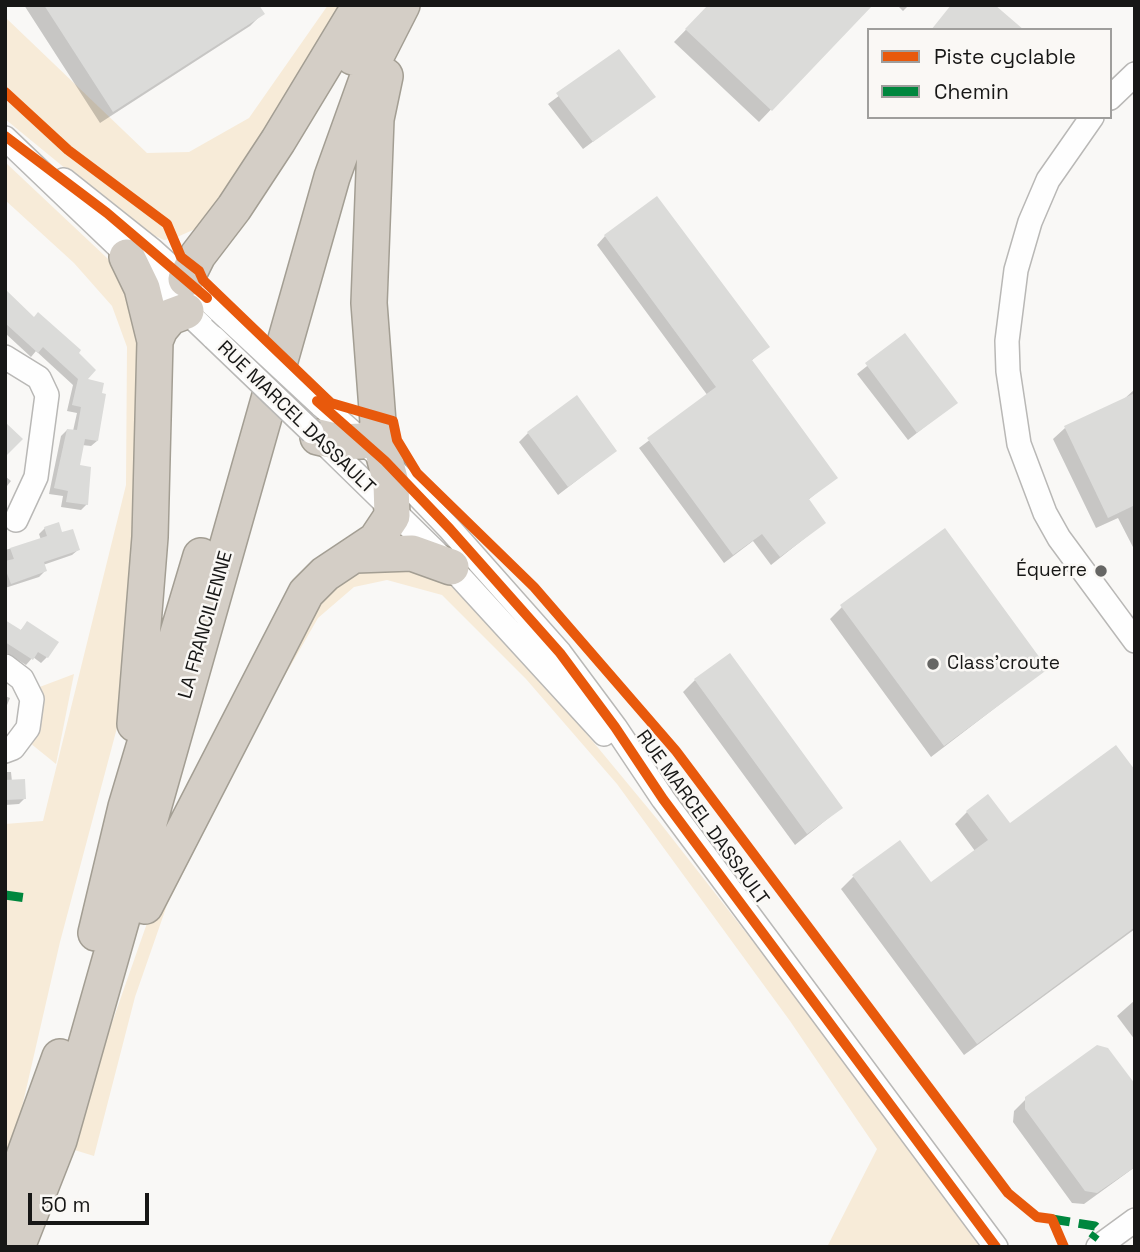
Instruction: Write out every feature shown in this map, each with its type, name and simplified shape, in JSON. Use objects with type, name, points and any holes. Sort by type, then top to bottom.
[{"type":"highway","points":[[155,341],[164,322],[186,295],[206,243],[271,152],[360,5]]},
{"type":"highway","name":"LA FRANCILIENNE","points":[[5,1209],[77,1007],[126,807],[333,108],[373,5]]},
{"type":"highway","name":"LA FRANCILIENNE","points":[[17,1247],[59,1140],[332,177],[374,60],[402,5]]},
{"type":"highway","points":[[110,963],[135,926],[298,606],[314,583],[356,555],[382,533],[393,511],[391,484],[375,443],[369,303],[376,119],[383,83],[410,5]]},
{"type":"highway","points":[[126,807],[150,537],[155,341],[142,288],[140,254]]},
{"type":"highway","points":[[317,424],[331,442],[375,443]]},
{"type":"highway","points":[[356,555],[412,553],[451,567]]},
{"type":"street","points":[[1112,96],[1135,74]]},
{"type":"street","points":[[1091,119],[1048,180],[1030,222],[1016,270],[1007,341],[1008,371],[1019,444],[1045,513],[1059,538],[1135,641]]},
{"type":"street","name":"RUE MARCEL DASSAULT","points":[[5,137],[186,295],[214,338],[317,424]]},
{"type":"street","points":[[140,254],[206,243]]},
{"type":"street","name":"RUE MARCEL DASSAULT","points":[[140,254],[186,295],[220,311],[393,511],[451,567],[663,799]]},
{"type":"street","points":[[5,358],[39,378],[47,395],[36,477],[16,520]]},
{"type":"street","name":"RUE MARCEL DASSAULT","points":[[375,443],[560,653],[615,727],[663,799],[996,1247]]},
{"type":"street","points":[[5,666],[22,679],[32,699],[28,728],[13,748],[5,751]]},
{"type":"street","points":[[1098,1247],[1135,1220]]},
{"type":"shaded area","points":[[328,5],[343,5],[304,85],[259,138],[223,196],[195,229],[175,238],[164,240],[138,228],[5,119],[5,17],[147,153],[189,152],[249,118]]},
{"type":"shaded area","points":[[5,162],[123,273],[145,323],[142,473],[122,709],[60,942],[14,1142],[5,1161],[5,824],[43,821],[126,485],[127,347],[112,306],[74,263],[5,200]]},
{"type":"shaded area","points":[[373,559],[440,573],[460,591],[561,703],[657,819],[823,1031],[985,1247],[827,1247],[877,1149],[790,1021],[617,784],[526,679],[442,595],[387,580],[354,587],[318,618],[272,698],[167,905],[135,997],[94,1156],[68,1148],[152,909],[324,584]]},
{"type":"shaded area","points":[[74,674],[56,764],[30,743],[37,688]]},
{"type":"building","points":[[44,5],[259,5],[265,14],[113,112]]},
{"type":"building","points":[[708,5],[873,5],[772,111],[685,29]]},
{"type":"building","points":[[951,5],[995,5],[1022,28],[933,28]]},
{"type":"building","points":[[619,49],[656,97],[593,142],[556,93]]},
{"type":"building","points":[[657,196],[770,347],[752,360],[838,478],[809,499],[826,523],[780,557],[762,534],[733,555],[647,438],[716,387],[604,235]]},
{"type":"building","points":[[5,289],[34,317],[38,312],[81,350],[79,353],[96,370],[88,379],[104,383],[102,393],[106,394],[98,441],[85,439],[80,465],[91,467],[88,505],[66,502],[68,491],[54,488],[67,429],[77,430],[81,407],[72,405],[78,379],[43,347],[38,353],[5,323]]},
{"type":"building","points":[[905,333],[958,403],[917,433],[865,363]]},
{"type":"building","points":[[1135,393],[1135,505],[1108,518],[1064,426]]},
{"type":"building","points":[[577,395],[617,451],[568,487],[527,432]]},
{"type":"building","points":[[5,422],[23,439],[5,457]]},
{"type":"building","points":[[59,522],[62,532],[73,529],[80,550],[44,562],[47,571],[11,584],[5,568],[5,561],[14,559],[10,548],[47,536],[44,527]]},
{"type":"building","points":[[945,528],[1048,669],[944,746],[840,605]]},
{"type":"building","points":[[5,620],[21,630],[27,621],[59,642],[48,658],[38,652],[33,660],[5,642]]},
{"type":"building","points":[[730,653],[843,808],[807,834],[694,679]]},
{"type":"building","points":[[1116,745],[1135,770],[1135,927],[977,1044],[852,875],[900,840],[931,882],[988,840],[966,811],[988,794],[1010,823]]},
{"type":"building","points":[[25,779],[26,799],[5,800],[5,780]]},
{"type":"building","points":[[1097,1045],[1108,1048],[1135,1084],[1135,1167],[1097,1193],[1085,1191],[1025,1109],[1025,1097]]},
{"type":"marked path","points":[[5,895],[26,898]]},
{"type":"marked path","points":[[1052,1219],[1095,1226],[1099,1230],[1092,1239]]},
{"type":"cycle path","points":[[5,92],[68,150],[167,224],[181,257],[199,271],[203,280],[331,403],[393,421],[397,440],[417,473],[534,587],[676,751],[1008,1193],[1037,1217],[1052,1219],[1064,1247]]},
{"type":"cycle path","points":[[5,136],[107,213],[207,298]]},
{"type":"cycle path","points":[[317,401],[385,461],[450,529],[560,653],[615,727],[663,799],[996,1247]]},
{"type":"place","name":"Équerre","points":[[1101,571]]},
{"type":"place","name":"Class'croute","points":[[933,664]]}]
